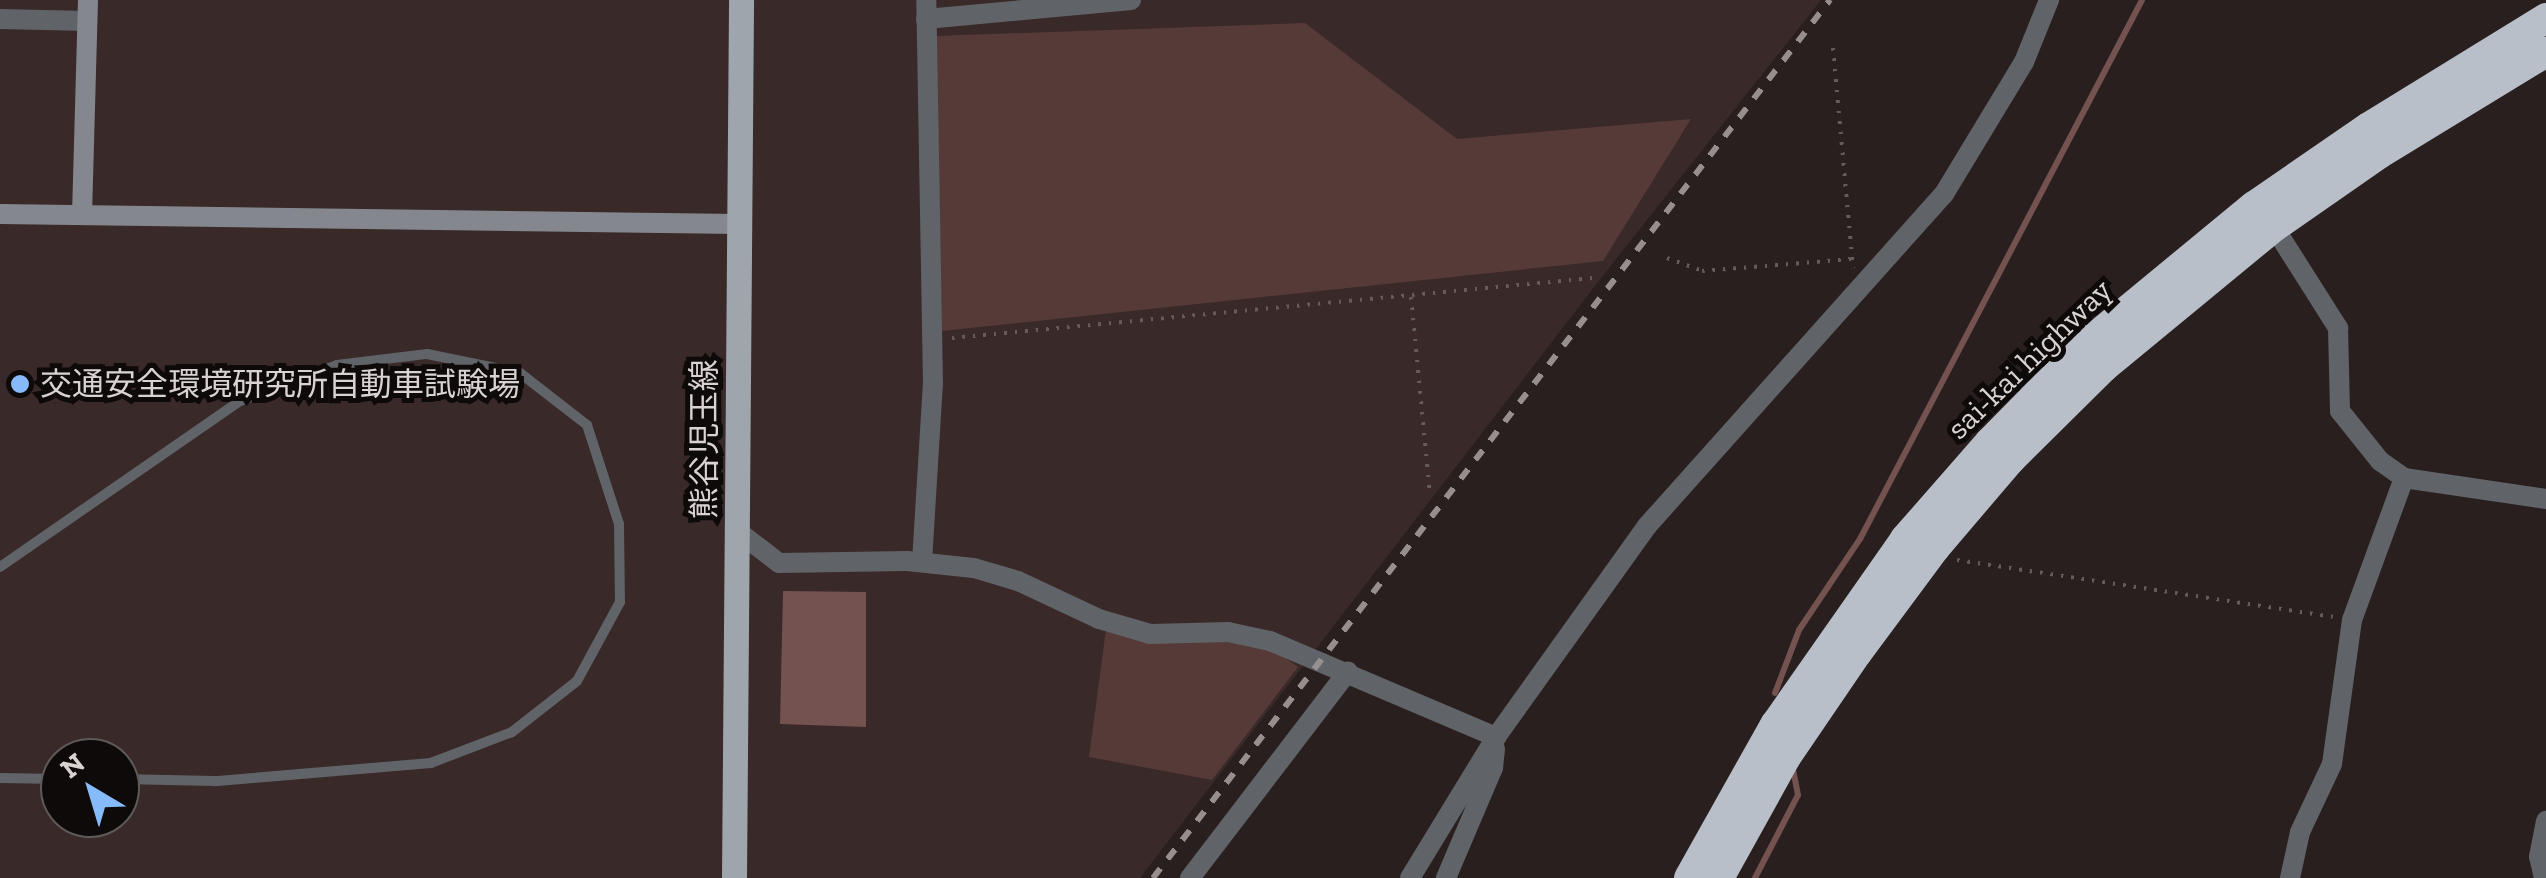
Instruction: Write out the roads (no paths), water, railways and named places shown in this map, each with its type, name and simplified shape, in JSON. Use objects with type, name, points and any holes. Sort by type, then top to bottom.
[{"type":"highway","name":"sai-kai highway","points":[[1688,878],[1775,725],[1905,539],[1990,442],[2071,360],[2254,206],[2369,127],[2546,18]]},
{"type":"highway","name":"sai-kai highway","points":[[1719,878],[1786,756],[1935,548],[2010,460],[2104,367],[2274,227],[2379,154],[2546,52]]},
{"type":"main road","name":"熊谷児玉線","points":[[734,878],[740,0]]},
{"type":"street","points":[[922,562],[932,340],[926,9],[1131,0]]},
{"type":"street","points":[[1410,878],[1496,737],[1647,526],[1944,194],[2024,62],[2049,0]]},
{"type":"street","points":[[0,18],[88,10],[82,215]]},
{"type":"street","points":[[0,214],[738,224]]},
{"type":"street","points":[[2274,227],[2338,328],[2340,411],[2380,461],[2404,478],[2546,499]]},
{"type":"street","points":[[2290,878],[2300,832],[2332,764],[2352,620],[2404,478]]},
{"type":"street","points":[[736,530],[779,563],[922,562],[1003,577],[1099,619],[1150,634],[1228,632],[1270,642],[1318,664],[1348,671],[1496,737]]},
{"type":"street","points":[[1190,878],[1348,671]]},
{"type":"street","points":[[1446,878],[1493,768],[1496,737]]},
{"type":"street","points":[[2544,878],[2540,856],[2546,821]]},
{"type":"lane","points":[[0,567],[240,401],[337,365],[426,354],[520,373],[587,425],[618,524],[620,602],[577,681],[512,732],[430,762],[215,781],[140,779]]},
{"type":"lane","points":[[0,778],[40,778]]},
{"type":"waterway","points":[[1775,693],[1799,630],[1860,539],[2142,0]]},
{"type":"waterway","points":[[1755,878],[1798,795],[1793,770]]},
{"type":"railway","points":[[1153,878],[1830,0]]},
{"type":"place","name":"交通安全環境研究所自動車試験場","points":[[20,384]]}]
